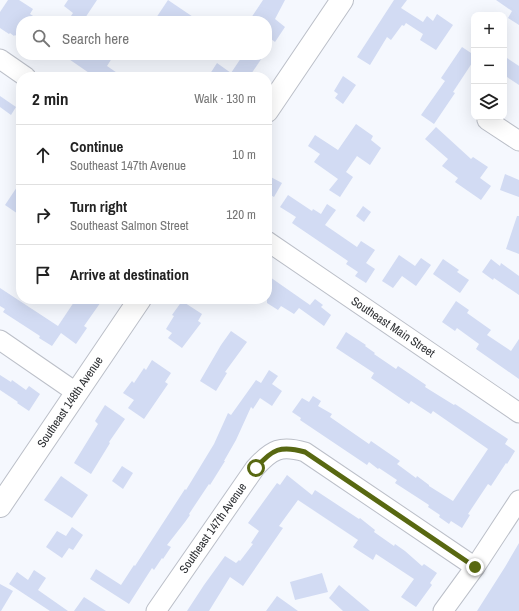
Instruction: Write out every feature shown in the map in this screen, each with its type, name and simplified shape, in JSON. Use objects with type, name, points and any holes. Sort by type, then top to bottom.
[{"type":"main road","points":[[272,104],[342,0]]},
{"type":"main road","name":"Southeast 148th Avenue","points":[[0,506],[137,304]]},
{"type":"street","points":[[0,59],[19,72]]},
{"type":"street","points":[[487,120],[519,141]]},
{"type":"street","name":"Southeast Main Street","points":[[272,244],[519,413]]},
{"type":"street","points":[[0,340],[77,393]]},
{"type":"street","name":"Southeast 147th Avenue","points":[[156,611],[265,457],[276,451],[290,448],[305,452],[475,567]]},
{"type":"street","points":[[443,611],[475,567],[519,500]]},
{"type":"building","points":[[8,0],[19,0],[33,9],[30,14],[33,16],[16,16],[16,36],[14,36],[0,28],[0,12]]},
{"type":"building","points":[[68,0],[97,0],[86,16],[71,16],[73,13],[64,6]]},
{"type":"building","points":[[168,0],[192,16],[157,16]]},
{"type":"building","points":[[263,0],[285,0],[275,19],[285,27],[275,42],[272,40],[272,16],[252,16]]},
{"type":"building","points":[[394,0],[407,0],[401,8],[423,22],[427,16],[433,21],[437,14],[453,25],[436,50],[420,40],[423,34],[406,23],[404,26],[402,25],[391,40],[387,37],[370,65],[357,57]]},
{"type":"building","points":[[496,0],[519,0],[519,25],[508,18],[512,11]]},
{"type":"building","points":[[462,47],[471,53],[471,65],[453,92],[455,93],[434,124],[421,115],[445,81],[441,78]]},
{"type":"building","points":[[507,58],[519,66],[519,85],[507,77]]},
{"type":"building","points":[[70,60],[111,60],[107,66],[116,72],[88,72]]},
{"type":"building","points":[[240,60],[261,60],[252,72],[232,72]]},
{"type":"building","points":[[217,63],[230,72],[211,72]]},
{"type":"building","points":[[343,76],[356,85],[343,104],[335,98],[338,94],[334,91]]},
{"type":"building","points":[[0,96],[16,107],[11,115],[0,107]]},
{"type":"building","points":[[356,124],[373,136],[371,140],[381,148],[370,165],[357,156],[346,172],[353,177],[340,197],[329,190],[338,179],[314,162],[320,154],[308,146],[315,135],[338,150]]},
{"type":"building","points":[[436,127],[471,159],[473,157],[488,167],[480,178],[491,186],[481,200],[455,182],[458,178],[442,166],[448,159],[425,139]]},
{"type":"building","points":[[505,174],[519,180],[519,197],[500,190]]},
{"type":"building","points":[[272,178],[282,183],[274,197],[272,196]]},
{"type":"building","points":[[16,188],[16,213],[5,205]]},
{"type":"building","points":[[288,195],[312,211],[313,209],[321,214],[327,204],[336,210],[325,225],[357,247],[361,241],[375,250],[366,263],[375,269],[366,283],[355,276],[358,272],[346,264],[348,261],[292,223],[296,217],[280,207]]},
{"type":"building","points":[[363,206],[371,212],[364,222],[356,216]]},
{"type":"building","points":[[517,216],[519,216],[519,254],[506,249]]},
{"type":"building","points":[[399,255],[415,266],[421,258],[431,265],[416,286],[402,276],[393,288],[382,281]]},
{"type":"building","points":[[443,259],[459,270],[457,272],[469,280],[460,293],[433,274]]},
{"type":"building","points":[[491,259],[500,266],[501,263],[519,276],[519,295],[494,278],[493,280],[482,272]]},
{"type":"building","points":[[272,278],[310,305],[315,299],[323,305],[321,307],[331,315],[324,326],[299,308],[294,314],[281,306],[278,310],[269,304],[272,304]]},
{"type":"building","points":[[0,288],[16,298],[16,304],[24,304],[58,326],[73,304],[99,304],[84,326],[87,328],[76,344],[61,333],[52,346],[39,338],[40,336],[3,312],[5,309],[0,306]]},
{"type":"building","points":[[456,301],[469,310],[467,313],[491,330],[487,335],[511,351],[519,339],[519,379],[476,349],[479,344],[457,328],[455,331],[442,322]]},
{"type":"building","points":[[180,304],[187,304],[202,314],[198,321],[201,323],[182,348],[168,338],[172,333],[166,329],[174,316],[172,315]]},
{"type":"building","points":[[231,331],[247,342],[225,372],[227,373],[216,391],[200,381]]},
{"type":"building","points":[[346,332],[366,345],[365,346],[375,353],[374,354],[396,369],[398,366],[426,385],[425,387],[454,405],[455,404],[508,439],[505,444],[515,451],[491,486],[488,484],[468,514],[470,515],[462,528],[451,521],[449,524],[439,517],[440,515],[428,507],[429,505],[395,483],[397,480],[369,462],[367,465],[300,420],[301,418],[292,412],[302,398],[309,402],[313,396],[321,401],[318,406],[332,414],[330,417],[369,444],[371,441],[400,461],[397,464],[416,478],[417,476],[429,486],[453,501],[488,449],[433,411],[431,414],[411,401],[409,404],[371,378],[374,373],[336,348]]},
{"type":"building","points":[[152,360],[171,373],[165,382],[168,384],[144,419],[128,408],[134,400],[123,393],[132,381],[134,383],[144,368],[146,370]]},
{"type":"building","points":[[269,370],[278,376],[272,384],[282,391],[272,406],[260,398],[253,409],[251,407],[225,461],[189,514],[190,515],[167,545],[171,547],[163,559],[162,558],[154,570],[152,568],[129,604],[90,579],[96,569],[121,585],[185,489],[186,490],[214,444],[228,413],[231,415],[256,380],[261,383]]},
{"type":"building","points":[[0,375],[11,382],[12,380],[26,390],[29,386],[40,394],[29,411],[0,390]]},
{"type":"building","points":[[105,405],[125,419],[109,442],[110,443],[91,474],[74,463],[98,424],[95,421]]},
{"type":"building","points":[[122,466],[133,473],[123,489],[112,481]]},
{"type":"building","points":[[287,475],[312,495],[315,490],[359,519],[360,518],[375,530],[374,532],[394,546],[395,544],[405,551],[422,566],[424,564],[437,573],[430,583],[432,585],[416,607],[401,597],[414,579],[376,554],[373,560],[353,547],[358,540],[298,500],[279,526],[283,528],[243,586],[230,577],[209,611],[187,611],[225,556],[236,563],[239,560],[240,561],[253,544],[251,543],[259,531],[248,523],[277,483],[280,485]]},
{"type":"building","points":[[61,476],[88,495],[72,518],[44,500]]},
{"type":"building","points":[[72,527],[83,535],[73,550],[69,548],[62,558],[46,547],[57,531],[66,536]]},
{"type":"building","points":[[519,543],[519,611],[477,611],[505,567]]},
{"type":"building","points":[[34,570],[46,578],[38,590],[68,611],[50,611],[9,584],[17,572],[28,580]]},
{"type":"building","points":[[322,573],[328,592],[295,600],[290,582]]},
{"type":"building","points":[[0,584],[13,591],[1,611],[0,611]]},
{"type":"building","points":[[339,585],[370,611],[343,611],[329,598]]},
{"type":"building","points":[[277,596],[298,611],[266,611]]},
{"type":"building","points":[[84,597],[106,611],[74,611]]},
{"type":"route","points":[[256,468],[265,457],[276,451],[290,448],[305,452],[475,567]]}]
